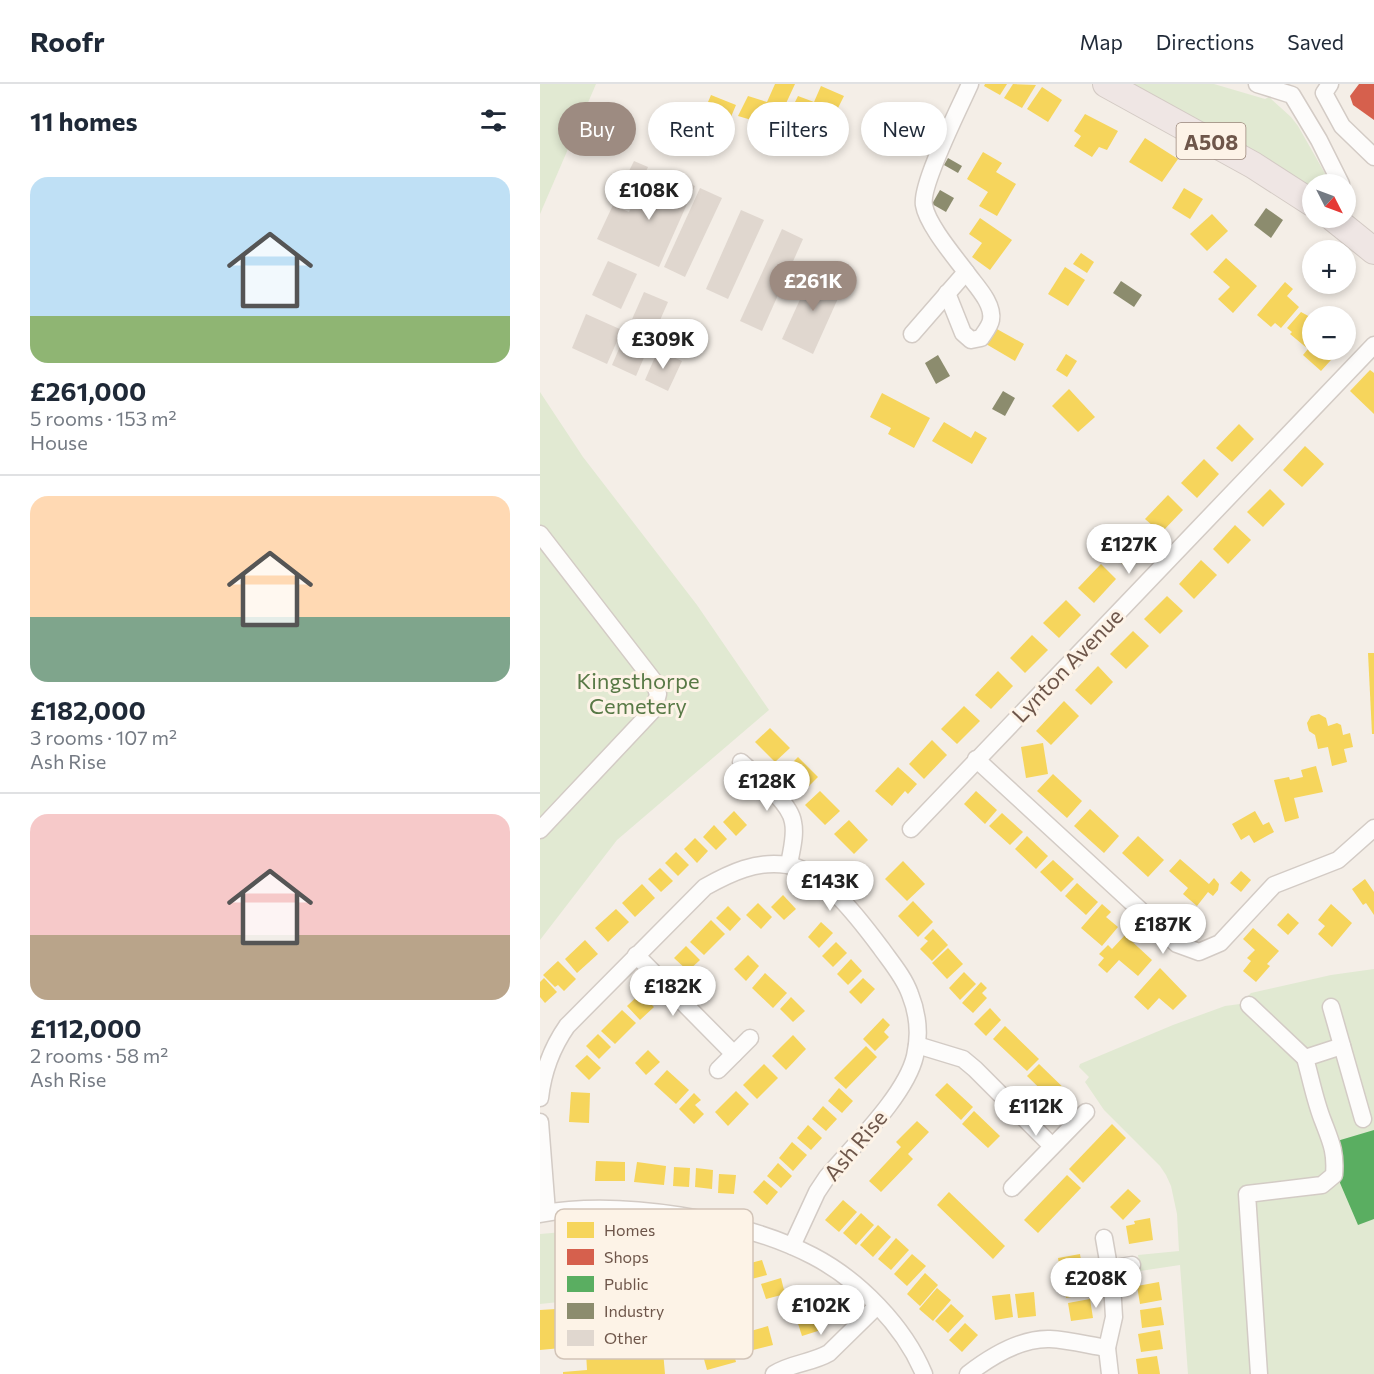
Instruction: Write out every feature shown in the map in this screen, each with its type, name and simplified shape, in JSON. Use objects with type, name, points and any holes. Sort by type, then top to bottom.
[{"type":"highway","name":"A508","points":[[1106,84],[1253,165],[1302,197]]},
{"type":"highway","points":[[1345,228],[1374,251]]},
{"type":"street","points":[[947,293],[963,333],[971,340],[981,338],[990,324],[991,309],[985,297],[934,229],[924,205],[925,186],[970,84]]},
{"type":"street","points":[[1257,84],[1296,89],[1327,89],[1342,126],[1374,157]]},
{"type":"street","points":[[1296,89],[1336,174]]},
{"type":"street","points":[[912,334],[966,272]]},
{"type":"street","name":"Lynton Avenue","points":[[911,829],[1374,345]]},
{"type":"street","points":[[540,534],[653,680],[658,694],[654,709],[540,830]]},
{"type":"street","points":[[976,759],[1177,944],[1199,952],[1220,943],[1274,885],[1338,860],[1374,828]]},
{"type":"street","points":[[741,762],[782,801],[790,812],[794,822],[794,836],[789,865]]},
{"type":"street","name":"Ash Rise","points":[[540,1098],[547,1060],[556,1042],[579,1012],[705,887],[731,872],[763,864],[789,865],[819,880],[842,900],[899,972],[910,991],[916,1012],[917,1045],[910,1072],[901,1088],[827,1177],[817,1192],[792,1246]]},
{"type":"street","points":[[636,955],[734,1054]]},
{"type":"street","points":[[1249,1005],[1305,1058],[1322,1121],[1332,1141],[1335,1161],[1334,1175],[1322,1185],[1247,1194],[1259,1374]]},
{"type":"street","points":[[1331,1007],[1363,1119]]},
{"type":"street","points":[[718,1070],[750,1038]]},
{"type":"street","points":[[917,1045],[963,1059],[1052,1146]]},
{"type":"street","points":[[1305,1058],[1342,1046]]},
{"type":"street","points":[[1012,1188],[1086,1112]]},
{"type":"street","points":[[540,1122],[544,1213]]},
{"type":"street","points":[[753,1234],[792,1246],[833,1268],[877,1306],[911,1349],[924,1374]]},
{"type":"street","points":[[1104,1238],[1114,1317],[1107,1348],[1110,1374]]},
{"type":"street","points":[[1109,1269],[1132,1265]]},
{"type":"street","points":[[774,1374],[829,1353],[877,1306]]},
{"type":"street","points":[[968,1374],[1013,1346],[1049,1339],[1107,1348]]},
{"type":"green space","points":[[540,84],[596,84],[588,102],[558,102],[558,156],[565,156],[540,214]]},
{"type":"green space","points":[[1130,84],[1214,84],[1265,99],[1269,97],[1298,126],[1325,174],[1302,174],[1302,181]]},
{"type":"green space","name":"Kingsthorpe Cemetery","points":[[540,392],[583,457],[697,605],[769,710],[617,840],[540,940]]},
{"type":"green space","points":[[1374,969],[1374,1374],[1188,1374],[1180,1265],[1140,1271],[1138,1255],[1179,1251],[1177,1214],[1171,1186],[1160,1166],[1104,1110],[1085,1082],[1089,1077],[1079,1067],[1080,1064],[1173,1025],[1225,1006],[1240,1004],[1251,993],[1331,975]]},
{"type":"green space","points":[[555,1233],[555,1302],[540,1304],[540,1234]]},
{"type":"building: Homes","points":[[775,84],[795,84],[787,102],[767,102]]},
{"type":"building: Homes","points":[[985,84],[1007,84],[1000,95],[984,86]]},
{"type":"building: Homes","points":[[1013,84],[1036,85],[1022,108],[1004,98]]},
{"type":"building: Homes","points":[[821,86],[844,96],[841,102],[814,102]]},
{"type":"building: Homes","points":[[1042,87],[1062,100],[1048,122],[1027,109]]},
{"type":"building: Homes","points":[[711,95],[728,102],[708,102]]},
{"type":"building: Homes","points":[[748,96],[767,102],[747,102],[747,119],[738,116]]},
{"type":"building: Homes","points":[[798,96],[814,102],[795,102]]},
{"type":"building: Homes","points":[[1085,114],[1118,131],[1107,150],[1099,147],[1092,157],[1074,146],[1081,136],[1074,131]]},
{"type":"building: Homes","points":[[1145,138],[1178,159],[1162,182],[1129,162]]},
{"type":"building: Homes","points":[[983,152],[1002,163],[996,172],[1016,184],[997,216],[979,206],[988,192],[967,179]]},
{"type":"building: Homes","points":[[1184,188],[1203,199],[1190,219],[1172,208]]},
{"type":"building: Homes","points":[[1212,214],[1228,231],[1207,251],[1190,234]]},
{"type":"building: Homes","points":[[980,218],[1012,240],[990,270],[972,257],[982,243],[969,234]]},
{"type":"building: Homes","points":[[1081,253],[1094,262],[1087,273],[1073,264]]},
{"type":"building: Homes","points":[[1226,258],[1257,286],[1233,313],[1218,299],[1230,287],[1213,272]]},
{"type":"building: Homes","points":[[1065,267],[1085,280],[1068,306],[1048,294]]},
{"type":"building: Homes","points":[[1285,282],[1293,289],[1287,296],[1299,307],[1281,328],[1275,323],[1271,327],[1257,315]]},
{"type":"building: Homes","points":[[1302,313],[1302,344],[1290,334],[1292,332],[1287,328]]},
{"type":"building: Homes","points":[[995,328],[1024,344],[1015,361],[986,344]]},
{"type":"building: Homes","points":[[1066,354],[1077,361],[1067,377],[1056,370]]},
{"type":"building: Homes","points":[[1309,360],[1331,360],[1321,371]]},
{"type":"building: Homes","points":[[1370,370],[1374,373],[1374,414],[1350,391]]},
{"type":"building: Homes","points":[[1069,389],[1095,417],[1078,432],[1052,406]]},
{"type":"building: Homes","points":[[882,393],[930,418],[914,448],[888,434],[891,428],[870,417]]},
{"type":"building: Homes","points":[[944,422],[971,438],[975,431],[987,438],[972,464],[932,441]]},
{"type":"building: Homes","points":[[1239,424],[1254,439],[1232,462],[1216,448]]},
{"type":"building: Homes","points":[[1305,446],[1324,464],[1302,487],[1283,470]]},
{"type":"building: Homes","points":[[1204,459],[1219,474],[1197,498],[1181,483]]},
{"type":"building: Homes","points":[[1270,489],[1285,504],[1263,527],[1247,512]]},
{"type":"building: Homes","points":[[1168,495],[1183,510],[1161,533],[1145,519]]},
{"type":"building: Homes","points":[[1235,525],[1251,540],[1228,564],[1213,549]]},
{"type":"building: Homes","points":[[1134,530],[1150,545],[1127,568],[1111,554]]},
{"type":"building: Homes","points":[[1201,560],[1217,575],[1194,599],[1179,584]]},
{"type":"building: Homes","points":[[1101,564],[1116,579],[1094,603],[1078,588]]},
{"type":"building: Homes","points":[[1167,596],[1183,611],[1160,634],[1144,619]]},
{"type":"building: Homes","points":[[1066,600],[1081,615],[1059,638],[1043,623]]},
{"type":"building: Homes","points":[[1133,631],[1149,646],[1126,669],[1110,654]]},
{"type":"building: Homes","points":[[1032,635],[1048,650],[1025,673],[1010,658]]},
{"type":"building: Homes","points":[[1368,653],[1374,653],[1374,734],[1372,734]]},
{"type":"building: Homes","points":[[1098,666],[1113,682],[1091,705],[1075,690]]},
{"type":"building: Homes","points":[[998,671],[1013,686],[991,709],[975,695]]},
{"type":"building: Homes","points":[[1064,701],[1079,716],[1051,745],[1036,731]]},
{"type":"building: Homes","points":[[964,706],[980,721],[957,744],[941,729]]},
{"type":"building: Homes","points":[[1319,714],[1326,718],[1328,726],[1337,723],[1341,725],[1343,735],[1350,733],[1353,747],[1344,749],[1347,762],[1332,766],[1328,747],[1318,749],[1315,735],[1309,731],[1307,723],[1311,716]]},
{"type":"building: Homes","points":[[770,728],[790,748],[775,762],[755,742]]},
{"type":"building: Homes","points":[[932,740],[947,755],[924,779],[909,764]]},
{"type":"building: Homes","points":[[1043,743],[1048,774],[1026,778],[1021,747]]},
{"type":"building: Homes","points":[[798,757],[818,777],[803,792],[783,772]]},
{"type":"building: Homes","points":[[1316,766],[1323,792],[1294,798],[1299,818],[1285,822],[1274,780],[1303,777],[1301,770]]},
{"type":"building: Homes","points":[[898,767],[917,784],[908,794],[905,791],[892,806],[875,791]]},
{"type":"building: Homes","points":[[1053,774],[1082,801],[1067,818],[1037,791]]},
{"type":"building: Homes","points":[[820,791],[840,811],[825,825],[805,805]]},
{"type":"building: Homes","points":[[976,791],[997,810],[985,824],[964,804]]},
{"type":"building: Homes","points":[[1090,809],[1119,836],[1104,853],[1074,826]]},
{"type":"building: Homes","points":[[734,811],[747,825],[736,836],[723,822]]},
{"type":"building: Homes","points":[[1255,811],[1263,825],[1269,822],[1274,832],[1254,843],[1249,835],[1241,840],[1232,824]]},
{"type":"building: Homes","points":[[1002,813],[1023,832],[1010,845],[989,826]]},
{"type":"building: Homes","points":[[849,820],[868,840],[854,854],[834,834]]},
{"type":"building: Homes","points":[[714,825],[727,839],[716,850],[703,837]]},
{"type":"building: Homes","points":[[1027,836],[1048,856],[1036,869],[1015,849]]},
{"type":"building: Homes","points":[[1138,836],[1164,860],[1148,877],[1122,853]]},
{"type":"building: Homes","points":[[695,838],[708,851],[697,863],[684,849]]},
{"type":"building: Homes","points":[[676,852],[689,865],[678,876],[665,863]]},
{"type":"building: Homes","points":[[1180,859],[1209,884],[1214,878],[1219,884],[1213,896],[1208,892],[1197,906],[1183,894],[1188,888],[1169,871]]},
{"type":"building: Homes","points":[[1053,860],[1074,879],[1061,892],[1040,872]]},
{"type":"building: Homes","points":[[903,861],[925,884],[907,901],[885,879]]},
{"type":"building: Homes","points":[[660,868],[673,881],[661,892],[648,879]]},
{"type":"building: Homes","points":[[1241,871],[1251,880],[1241,892],[1230,883]]},
{"type":"building: Homes","points":[[1365,879],[1374,892],[1374,915],[1366,903],[1363,905],[1352,889]]},
{"type":"building: Homes","points":[[1077,883],[1098,902],[1086,915],[1065,896]]},
{"type":"building: Homes","points":[[642,884],[655,898],[635,917],[622,903]]},
{"type":"building: Homes","points":[[783,895],[796,909],[784,920],[771,907]]},
{"type":"building: Homes","points":[[913,901],[933,922],[918,937],[898,916]]},
{"type":"building: Homes","points":[[758,903],[772,917],[761,929],[746,915]]},
{"type":"building: Homes","points":[[1102,904],[1111,912],[1106,917],[1118,927],[1102,946],[1081,928]]},
{"type":"building: Homes","points":[[1331,904],[1352,923],[1332,947],[1318,934],[1325,926],[1318,920]]},
{"type":"building: Homes","points":[[728,906],[741,919],[730,931],[716,918]]},
{"type":"building: Homes","points":[[616,909],[629,922],[608,942],[595,928]]},
{"type":"building: Homes","points":[[1288,913],[1299,923],[1288,935],[1277,925]]},
{"type":"building: Homes","points":[[711,920],[725,934],[704,955],[690,942]]},
{"type":"building: Homes","points":[[821,922],[833,933],[819,948],[808,937]]},
{"type":"building: Homes","points":[[1253,928],[1279,951],[1267,964],[1270,966],[1256,982],[1243,971],[1251,961],[1247,958],[1255,950],[1243,939]]},
{"type":"building: Homes","points":[[933,929],[948,945],[932,961],[920,949],[928,941],[924,938]]},
{"type":"building: Homes","points":[[1125,935],[1152,960],[1138,976],[1119,960],[1107,973],[1098,965],[1104,958],[1099,954],[1108,945],[1112,949]]},
{"type":"building: Homes","points":[[585,940],[598,954],[577,973],[565,959]]},
{"type":"building: Homes","points":[[836,942],[847,953],[833,967],[822,956]]},
{"type":"building: Homes","points":[[686,946],[700,960],[688,971],[674,958]]},
{"type":"building: Homes","points":[[948,948],[963,964],[947,979],[932,963]]},
{"type":"building: Homes","points":[[748,955],[759,966],[746,981],[734,969]]},
{"type":"building: Homes","points":[[851,959],[862,971],[848,985],[837,974]]},
{"type":"building: Homes","points":[[558,961],[576,979],[564,991],[558,985],[555,987],[543,975]]},
{"type":"building: Homes","points":[[1160,968],[1187,996],[1173,1010],[1159,998],[1148,1010],[1134,997]]},
{"type":"building: Homes","points":[[964,972],[976,984],[960,1000],[949,988]]},
{"type":"building: Homes","points":[[765,973],[787,993],[773,1008],[752,988]]},
{"type":"building: Homes","points":[[544,978],[557,992],[545,1003],[540,997],[540,982]]},
{"type":"building: Homes","points":[[863,978],[875,989],[861,1004],[849,992]]},
{"type":"building: Homes","points":[[981,982],[987,988],[982,993],[987,998],[973,1013],[962,1003]]},
{"type":"building: Homes","points":[[644,990],[651,998],[648,1001],[654,1007],[640,1020],[627,1006]]},
{"type":"building: Homes","points":[[791,997],[805,1011],[793,1022],[780,1009]]},
{"type":"building: Homes","points":[[990,1008],[1001,1020],[986,1036],[974,1024]]},
{"type":"building: Homes","points":[[622,1010],[636,1023],[615,1044],[601,1031]]},
{"type":"building: Homes","points":[[883,1018],[890,1025],[884,1032],[889,1037],[875,1051],[863,1039]]},
{"type":"building: Homes","points":[[1005,1026],[1039,1059],[1027,1071],[993,1039]]},
{"type":"building: Homes","points":[[598,1034],[611,1047],[599,1059],[586,1046]]},
{"type":"building: Homes","points":[[793,1035],[806,1049],[786,1070],[772,1056]]},
{"type":"building: Homes","points":[[866,1046],[877,1057],[846,1089],[834,1078]]},
{"type":"building: Homes","points":[[648,1050],[660,1062],[646,1075],[635,1063]]},
{"type":"building: Homes","points":[[587,1055],[601,1068],[589,1080],[575,1066]]},
{"type":"building: Homes","points":[[764,1064],[778,1078],[757,1099],[743,1085]]},
{"type":"building: Homes","points":[[1039,1064],[1072,1096],[1060,1108],[1027,1076]]},
{"type":"building: Homes","points":[[667,1070],[689,1090],[676,1104],[654,1084]]},
{"type":"building: Homes","points":[[947,1083],[973,1107],[961,1120],[935,1095]]},
{"type":"building: Homes","points":[[839,1088],[853,1101],[842,1113],[828,1101]]},
{"type":"building: Homes","points":[[736,1091],[749,1104],[728,1126],[715,1112]]},
{"type":"building: Homes","points":[[571,1092],[590,1093],[589,1123],[569,1122]]},
{"type":"building: Homes","points":[[694,1093],[701,1100],[695,1105],[704,1114],[694,1124],[679,1109]]},
{"type":"building: Homes","points":[[823,1106],[837,1119],[826,1131],[812,1119]]},
{"type":"building: Homes","points":[[974,1111],[1000,1136],[988,1148],[962,1124]]},
{"type":"building: Homes","points":[[917,1121],[929,1132],[908,1154],[913,1159],[881,1192],[869,1181],[901,1147],[896,1142]]},
{"type":"building: Homes","points":[[1112,1124],[1126,1138],[1083,1183],[1069,1169]]},
{"type":"building: Homes","points":[[808,1125],[822,1138],[811,1150],[797,1138]]},
{"type":"building: Homes","points":[[792,1142],[807,1155],[793,1171],[779,1158]]},
{"type":"building: Homes","points":[[596,1161],[625,1162],[625,1181],[595,1181]]},
{"type":"building: Homes","points":[[637,1162],[666,1166],[664,1185],[634,1182]]},
{"type":"building: Homes","points":[[778,1163],[792,1176],[781,1188],[767,1176]]},
{"type":"building: Homes","points":[[674,1167],[690,1168],[689,1187],[673,1186]]},
{"type":"building: Homes","points":[[696,1168],[713,1170],[712,1189],[695,1187]]},
{"type":"building: Homes","points":[[719,1174],[736,1175],[734,1194],[718,1193]]},
{"type":"building: Homes","points":[[1067,1175],[1081,1188],[1038,1233],[1024,1220]]},
{"type":"building: Homes","points":[[764,1180],[778,1192],[767,1205],[753,1192]]},
{"type":"building: Homes","points":[[1128,1189],[1141,1201],[1123,1220],[1110,1207]]},
{"type":"building: Homes","points":[[949,1192],[1005,1246],[993,1259],[937,1205]]},
{"type":"building: Homes","points":[[843,1200],[857,1212],[839,1232],[825,1220]]},
{"type":"building: Homes","points":[[861,1213],[874,1225],[856,1245],[843,1233]]},
{"type":"building: Homes","points":[[1150,1218],[1153,1240],[1129,1244],[1126,1226],[1135,1224],[1134,1221]]},
{"type":"building: Homes","points":[[878,1225],[891,1237],[873,1257],[860,1245]]},
{"type":"building: Homes","points":[[896,1238],[909,1250],[891,1270],[878,1259]]},
{"type":"building: Homes","points":[[912,1254],[926,1266],[907,1286],[894,1274]]},
{"type":"building: Homes","points":[[1080,1254],[1083,1272],[1061,1276],[1058,1258]]},
{"type":"building: Homes","points":[[762,1260],[767,1275],[753,1279],[753,1262]]},
{"type":"building: Homes","points":[[925,1273],[938,1285],[920,1306],[907,1294]]},
{"type":"building: Homes","points":[[1084,1276],[1088,1294],[1066,1298],[1063,1280]]},
{"type":"building: Homes","points":[[781,1278],[785,1294],[766,1299],[761,1284]]},
{"type":"building: Homes","points":[[1159,1282],[1162,1300],[1140,1304],[1137,1286]]},
{"type":"building: Homes","points":[[937,1288],[951,1300],[933,1321],[919,1309]]},
{"type":"building: Homes","points":[[1034,1292],[1036,1316],[1018,1318],[1015,1294]]},
{"type":"building: Homes","points":[[1010,1294],[1013,1317],[995,1320],[992,1296]]},
{"type":"building: Homes","points":[[1090,1299],[1093,1318],[1071,1321],[1068,1303]]},
{"type":"building: Homes","points":[[812,1302],[821,1330],[802,1336],[793,1308]]},
{"type":"building: Homes","points":[[951,1304],[964,1316],[948,1333],[935,1321]]},
{"type":"building: Homes","points":[[1161,1307],[1164,1325],[1142,1328],[1140,1310]]},
{"type":"building: Homes","points":[[555,1309],[555,1349],[540,1350],[540,1310]]},
{"type":"building: Homes","points":[[965,1323],[978,1335],[962,1352],[949,1340]]},
{"type":"building: Homes","points":[[768,1326],[773,1345],[753,1350],[753,1330]]},
{"type":"building: Homes","points":[[1160,1330],[1163,1349],[1141,1352],[1138,1334]]},
{"type":"building: Homes","points":[[1157,1356],[1160,1374],[1138,1374],[1136,1359]]},
{"type":"building: Homes","points":[[586,1359],[664,1359],[665,1374],[563,1374],[563,1372],[587,1370]]},
{"type":"building: Homes","points":[[704,1359],[735,1359],[736,1362],[707,1370]]},
{"type":"building: Shops","points":[[1359,84],[1374,84],[1374,120],[1353,105],[1350,96]]},
{"type":"building: Public","points":[[1374,1130],[1374,1219],[1358,1225],[1340,1183],[1341,1161],[1337,1141]]},
{"type":"building: Industry","points":[[948,158],[962,166],[958,173],[944,165]]},
{"type":"building: Industry","points":[[940,190],[954,198],[946,212],[932,204]]},
{"type":"building: Industry","points":[[1266,208],[1283,220],[1271,238],[1254,225]]},
{"type":"building: Industry","points":[[1121,281],[1142,295],[1134,307],[1113,293]]},
{"type":"building: Industry","points":[[938,355],[950,376],[936,384],[925,363]]},
{"type":"building: Industry","points":[[1003,391],[1015,398],[1005,416],[992,409]]},
{"type":"building: Other","points":[[634,161],[648,167],[639,187],[624,181]]},
{"type":"building: Other","points":[[664,172],[695,186],[659,267],[597,239],[613,205],[629,212],[638,192],[653,199]]},
{"type":"building: Other","points":[[700,188],[722,198],[685,277],[664,267]]},
{"type":"building: Other","points":[[741,210],[764,220],[728,299],[706,289]]},
{"type":"building: Other","points":[[782,229],[803,239],[762,331],[740,321]]},
{"type":"building: Other","points":[[608,261],[637,274],[621,309],[592,295]]},
{"type":"building: Other","points":[[813,271],[844,285],[813,354],[782,339]]},
{"type":"building: Other","points":[[644,292],[668,302],[650,343],[626,333]]},
{"type":"building: Other","points":[[586,314],[622,330],[607,364],[572,348]]},
{"type":"building: Other","points":[[625,335],[649,346],[636,376],[612,365]]},
{"type":"building: Other","points":[[658,350],[682,361],[668,391],[645,380]]}]
